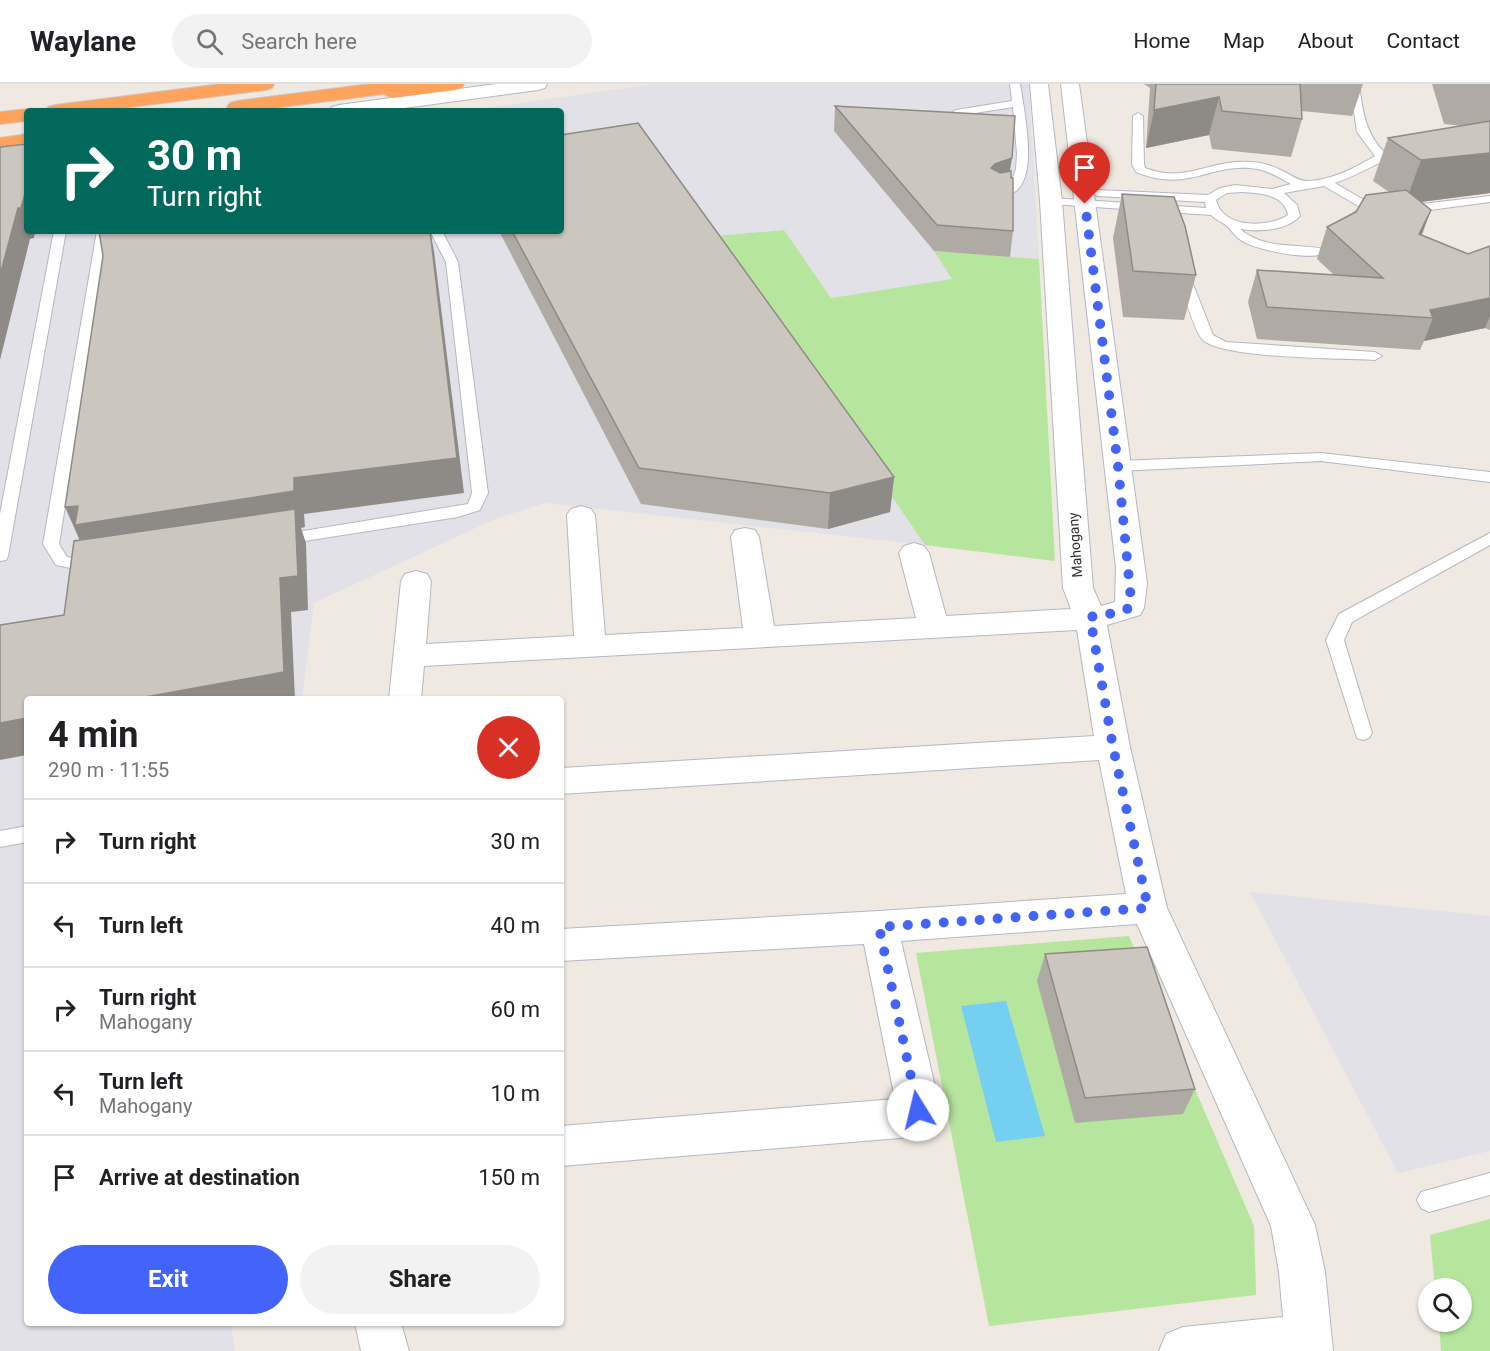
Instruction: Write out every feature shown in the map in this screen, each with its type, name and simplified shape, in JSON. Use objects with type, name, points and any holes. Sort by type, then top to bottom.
[{"type":"highway","points":[[78,108],[266,84]]},
{"type":"highway","points":[[106,108],[292,84]]},
{"type":"highway","points":[[234,108],[414,84]]},
{"type":"highway","points":[[273,108],[455,84]]},
{"type":"highway","points":[[0,120],[24,116]]},
{"type":"highway","points":[[0,138],[24,135]]},
{"type":"highway","points":[[0,144],[24,140]]},
{"type":"street","points":[[361,108],[537,84]]},
{"type":"street","name":"Mahogany","points":[[1039,84],[1051,195],[1078,588],[1090,617],[1113,747],[1148,908],[1293,1225],[1302,1272],[1309,1345]]},
{"type":"street","points":[[409,656],[934,628],[1090,617],[1121,612],[1129,608],[1131,600],[1129,569],[1118,466],[1070,84]]},
{"type":"street","points":[[0,157],[24,153]]},
{"type":"street","points":[[1072,510],[1123,514]]},
{"type":"street","points":[[581,515],[590,645]]},
{"type":"street","points":[[745,537],[760,637]]},
{"type":"street","points":[[914,554],[934,628]]},
{"type":"street","points":[[405,696],[417,580]]},
{"type":"street","points":[[564,781],[1113,747]]},
{"type":"street","points":[[564,945],[879,927],[1148,908]]},
{"type":"street","points":[[564,1146],[915,1115],[918,1110],[916,1095],[879,927]]},
{"type":"street","points":[[379,1326],[385,1351]]},
{"type":"street","points":[[1183,1351],[1309,1345]]},
{"type":"lane","points":[[996,193],[1013,188],[1019,181],[1023,137],[1016,84]]},
{"type":"lane","points":[[1354,85],[1358,118],[1365,141],[1382,156]]},
{"type":"lane","points":[[956,113],[1018,103]]},
{"type":"lane","points":[[1138,116],[1138,164],[1140,170],[1150,175],[1192,177],[1241,165],[1251,165],[1279,172],[1301,185]]},
{"type":"lane","points":[[1272,193],[1301,185],[1326,182],[1360,170],[1382,156],[1414,154]]},
{"type":"lane","points":[[1326,182],[1394,224]]},
{"type":"lane","points":[[1051,195],[1085,198],[1210,199],[1224,190],[1247,188],[1272,193],[1290,204],[1294,210],[1294,216],[1289,221],[1269,227],[1230,222],[1214,212],[1210,199]]},
{"type":"lane","points":[[1085,198],[1163,215],[1214,212]]},
{"type":"lane","points":[[1377,213],[1490,199]]},
{"type":"lane","points":[[1230,222],[1236,233],[1251,242],[1320,252]]},
{"type":"lane","points":[[0,556],[59,234]]},
{"type":"lane","points":[[103,234],[51,544],[62,561],[92,568],[116,565]]},
{"type":"lane","points":[[269,541],[458,512],[475,507],[480,493],[452,262],[438,234]]},
{"type":"lane","points":[[1180,265],[1207,337],[1223,346],[1375,356]]},
{"type":"lane","points":[[1118,466],[1321,457],[1490,477]]},
{"type":"lane","points":[[1363,733],[1335,640],[1345,618],[1490,538]]},
{"type":"lane","points":[[0,839],[24,835]]},
{"type":"lane","points":[[1429,1200],[1490,1185]]},
{"type":"shaded area","points":[[653,84],[1029,84],[1039,259],[935,251],[952,279],[831,298],[784,230],[714,236],[925,545],[545,503],[495,519],[314,603],[302,696],[24,696],[24,1326],[231,1326],[235,1351],[0,1351],[0,172],[24,224],[24,234],[564,234],[564,108],[488,108]]},
{"type":"shaded area","points":[[1250,892],[1490,916],[1490,1151],[1398,1173]]},
{"type":"green space","points":[[784,230],[831,298],[952,279],[934,251],[1039,259],[1055,561],[925,545],[714,236]]},
{"type":"green space","points":[[1129,936],[1254,1226],[1256,1295],[989,1326],[916,953]]},
{"type":"green space","points":[[1490,1219],[1490,1351],[1441,1351],[1440,1332],[1472,1332],[1472,1278],[1434,1278],[1430,1235]]},
{"type":"water","points":[[1006,1001],[1045,1136],[996,1142],[961,1006]]},
{"type":"building","points":[[1156,84],[1300,84],[1302,119],[1222,111],[1219,97],[1154,110]]},
{"type":"building","points":[[835,106],[1015,116],[1012,158],[995,164],[991,168],[1000,173],[1011,171],[1013,231],[937,225]]},
{"type":"building","points":[[1490,121],[1490,153],[1421,160],[1388,138]]},
{"type":"building","points":[[638,123],[894,477],[830,493],[639,468],[514,234],[564,234],[564,135]]},
{"type":"building","points":[[24,144],[24,197],[21,208],[18,208],[0,275],[0,147]]},
{"type":"building","points":[[1406,190],[1431,210],[1419,234],[1468,254],[1490,246],[1490,298],[1430,310],[1433,318],[1267,307],[1257,270],[1383,278],[1327,227],[1356,212],[1366,195]]},
{"type":"building","points":[[1122,194],[1174,197],[1185,226],[1196,275],[1133,271]]},
{"type":"building","points":[[99,234],[430,234],[457,458],[294,478],[294,491],[75,525],[78,506],[65,507],[103,256]]},
{"type":"building","points":[[295,509],[298,576],[280,578],[284,672],[151,696],[24,696],[24,719],[0,723],[0,625],[64,615],[74,541]]},
{"type":"building","points":[[1147,947],[1195,1089],[1085,1098],[1045,954]]},
{"type":"route","points":[[918,1110],[879,927],[1148,908],[1113,747],[1090,617],[1121,612],[1129,608],[1131,600],[1118,466],[1085,204]]}]
